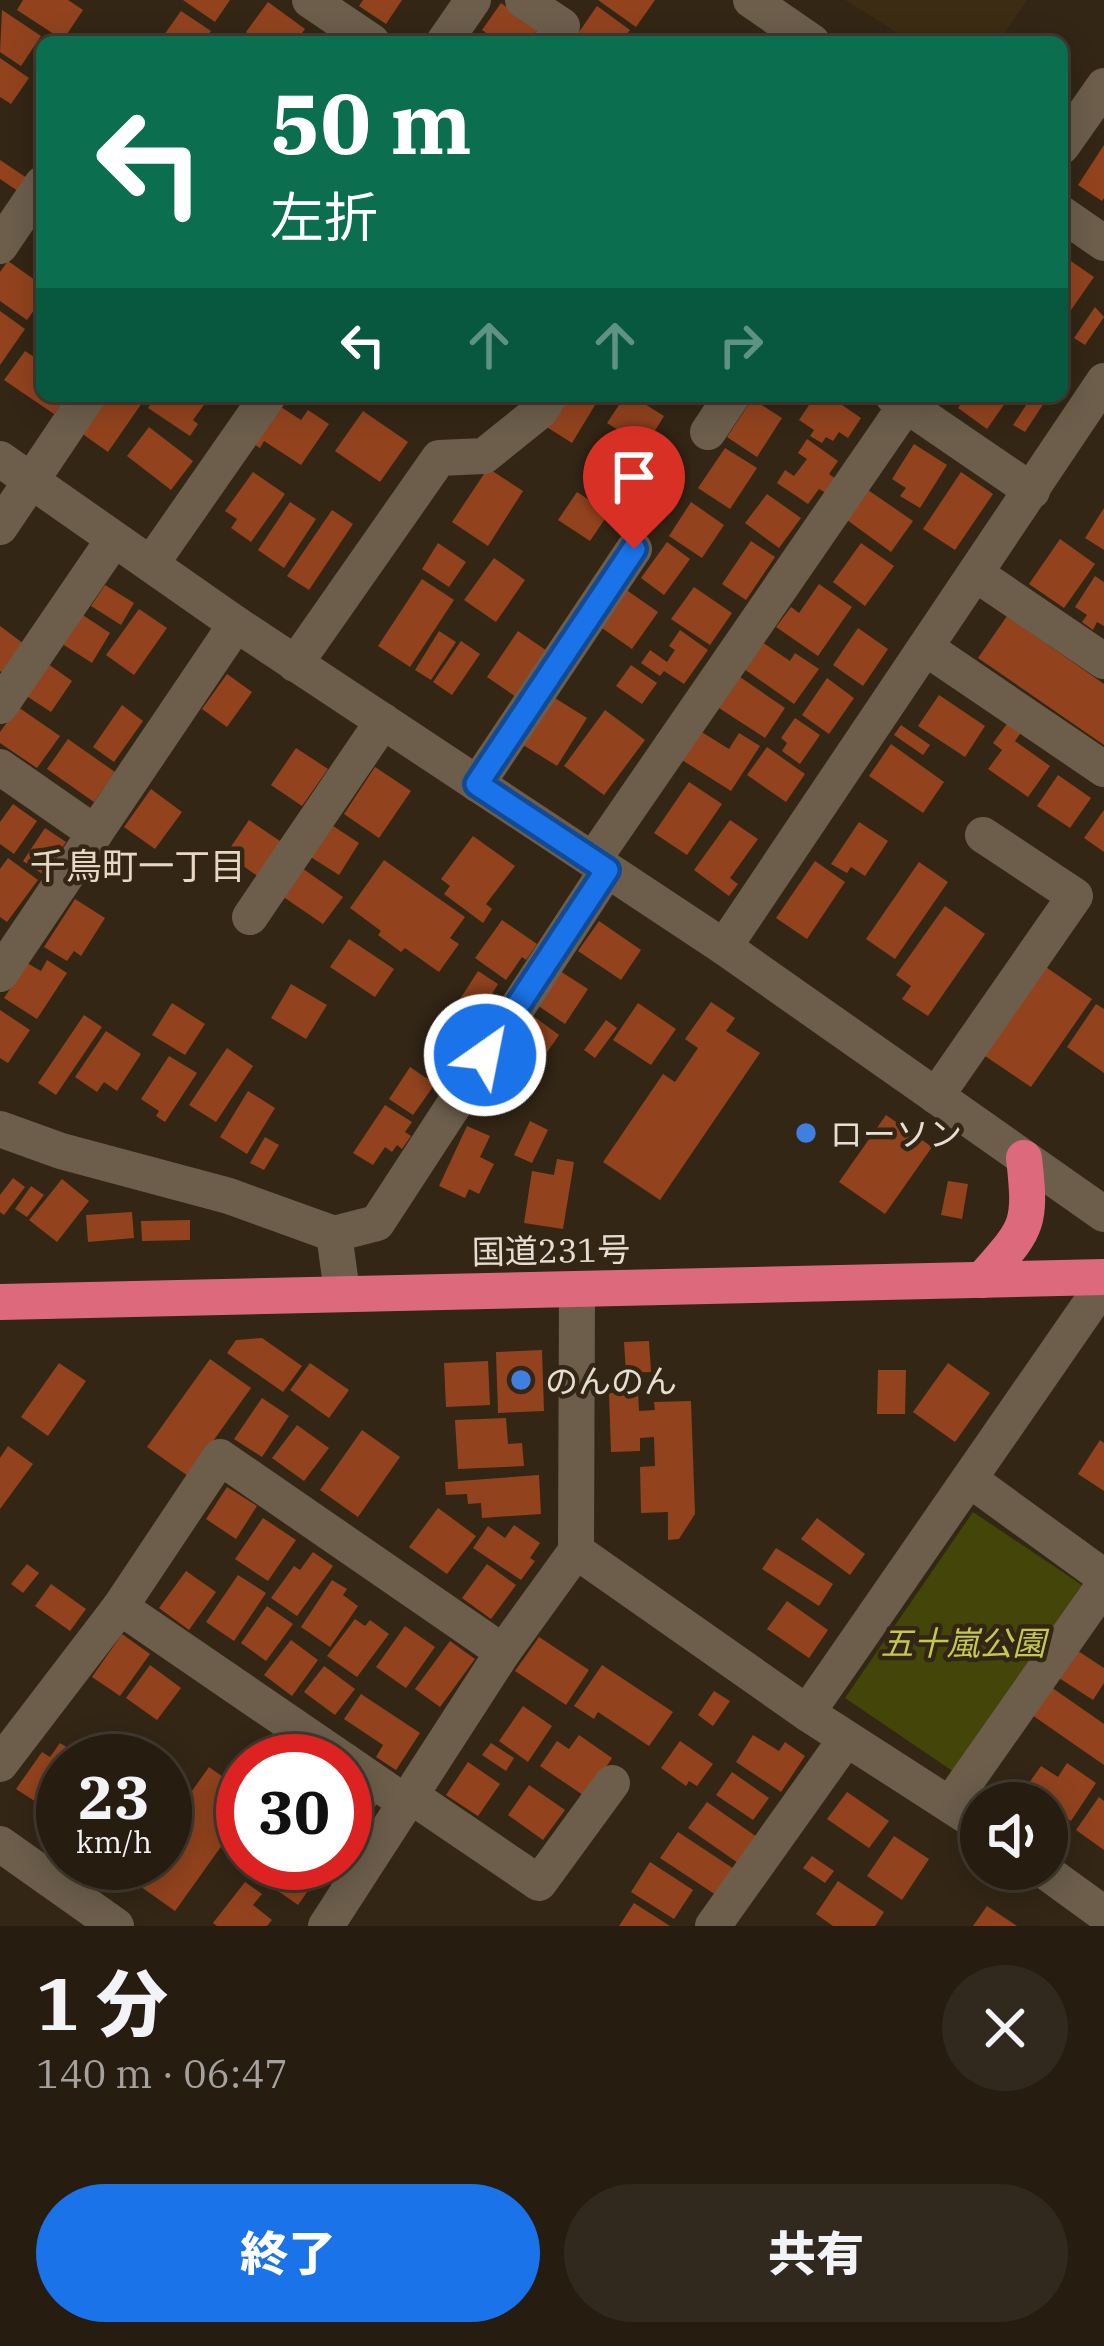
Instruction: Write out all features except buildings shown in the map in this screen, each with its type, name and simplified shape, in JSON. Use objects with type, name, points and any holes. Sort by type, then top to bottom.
[{"type":"highway","points":[[982,1280],[1024,1232],[1030,1209],[1024,1158]]},
{"type":"highway","name":"国道231号","points":[[0,1302],[1104,1280]]},
{"type":"street","points":[[310,0],[363,36]]},
{"type":"street","points":[[448,36],[472,0]]},
{"type":"street","points":[[523,0],[562,26],[555,36]]},
{"type":"street","points":[[751,0],[803,36]]},
{"type":"street","points":[[1068,137],[1104,86]]},
{"type":"street","points":[[0,246],[36,193]]},
{"type":"street","points":[[1068,218],[1104,243]]},
{"type":"street","points":[[724,947],[1032,491],[1092,424],[1104,381]]},
{"type":"street","points":[[0,527],[84,402]]},
{"type":"street","points":[[151,564],[264,402]]},
{"type":"street","points":[[295,664],[439,458],[484,455],[545,402]]},
{"type":"street","points":[[708,432],[728,402]]},
{"type":"street","points":[[0,1130],[229,1196],[334,1234],[377,1223],[898,402]]},
{"type":"street","points":[[902,402],[1032,491]]},
{"type":"street","points":[[0,459],[236,625],[724,947],[1104,1214]]},
{"type":"street","points":[[0,706],[114,539]]},
{"type":"street","points":[[477,784],[634,549]]},
{"type":"street","points":[[976,574],[1104,661]]},
{"type":"street","points":[[0,974],[236,625]]},
{"type":"street","points":[[926,647],[1104,769]]},
{"type":"street","points":[[250,917],[382,721]]},
{"type":"street","points":[[0,766],[95,833]]},
{"type":"street","points":[[937,1096],[1075,896],[983,835]]},
{"type":"street","points":[[334,1234],[342,1292]]},
{"type":"street","points":[[807,1713],[1104,1280]]},
{"type":"street","points":[[326,1926],[503,1652],[576,1551],[577,1289]]},
{"type":"street","points":[[0,1764],[120,1607],[220,1457],[503,1652]]},
{"type":"street","points":[[969,1479],[1104,1581],[985,1782]]},
{"type":"street","points":[[576,1551],[807,1713],[960,1810]]},
{"type":"street","points":[[120,1607],[306,1734]]},
{"type":"street","points":[[713,1926],[846,1738]]},
{"type":"street","points":[[372,1778],[539,1883],[612,1783]]},
{"type":"street","points":[[0,1844],[116,1926]]},
{"type":"street","points":[[1068,1888],[1104,1914]]},
{"type":"shaded area","points":[[845,0],[1027,0],[1002,36],[902,36]]},
{"type":"green space","name":"五十嵐公園","points":[[973,1512],[1082,1585],[954,1772],[845,1698]]},
{"type":"place","name":"ローソン","points":[[806,1133]]},
{"type":"place","name":"のんのん","points":[[521,1380]]},
{"type":"district","name":"千鳥町一丁目","points":[[138,865]]},
{"type":"route","points":[[485,1055],[607,870],[477,784],[634,549]]}]
